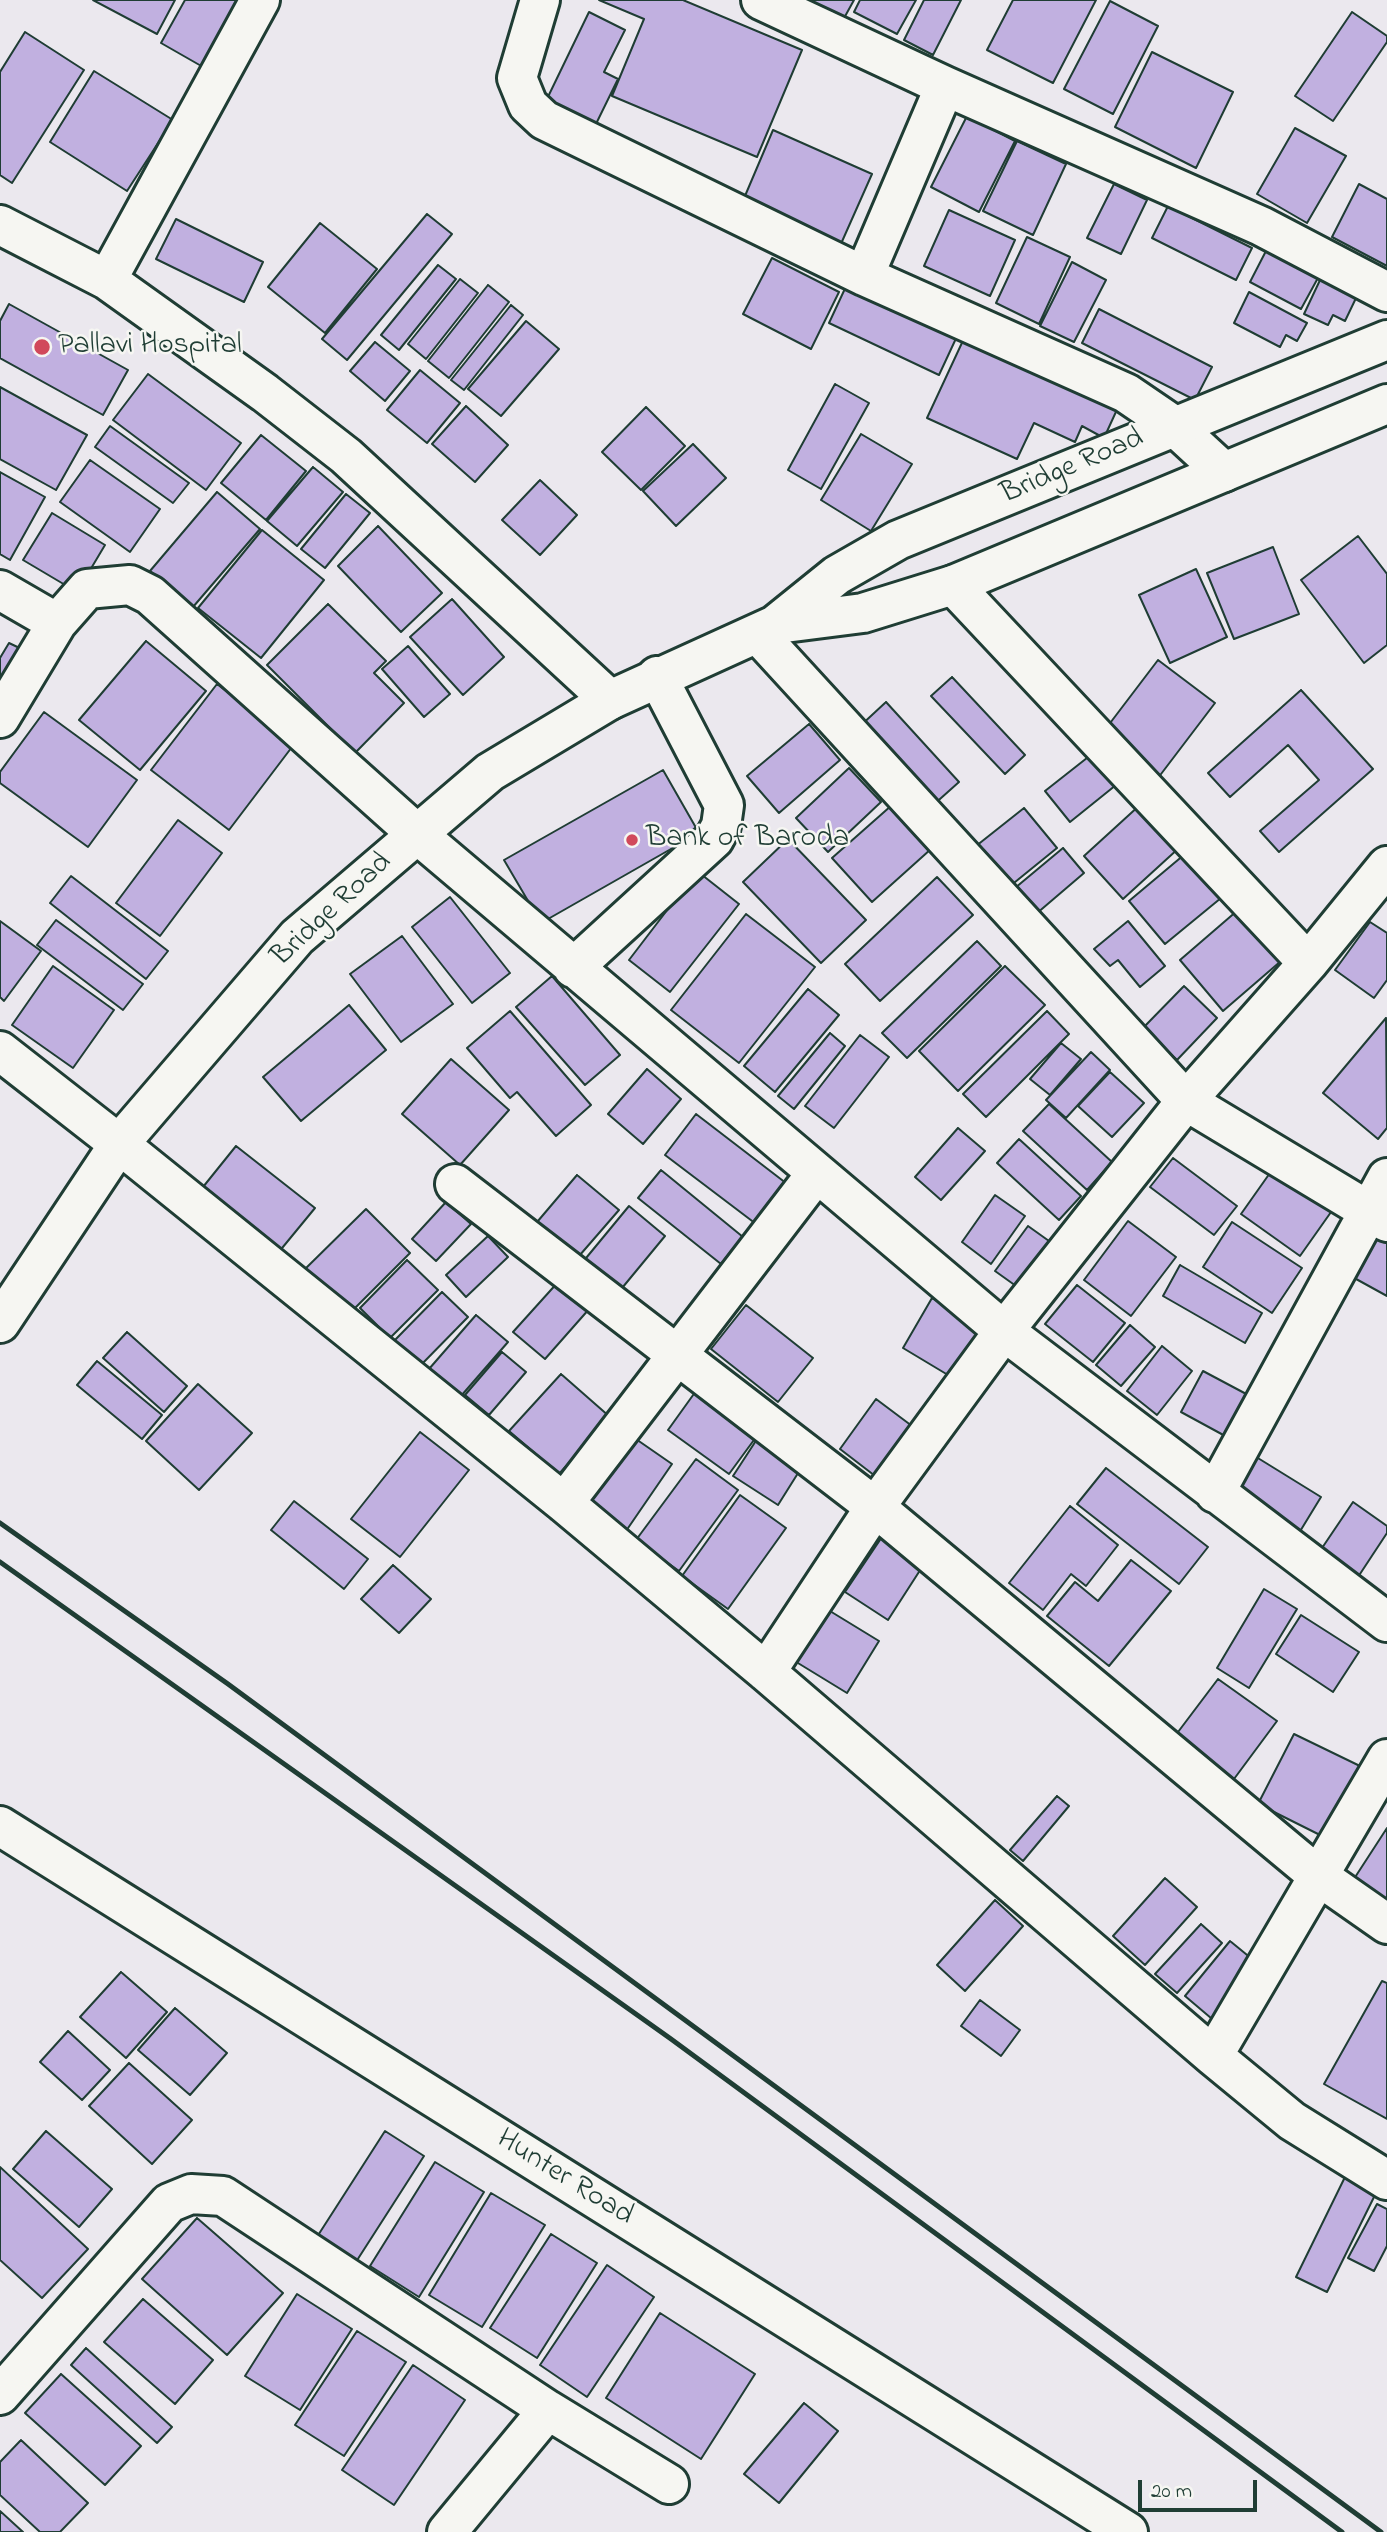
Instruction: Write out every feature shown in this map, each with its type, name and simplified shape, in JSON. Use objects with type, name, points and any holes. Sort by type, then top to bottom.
[{"type":"street","points":[[107,280],[260,0]]},
{"type":"street","points":[[540,0],[517,78],[528,105],[544,120],[864,276],[1126,393],[1173,425],[1224,472]]},
{"type":"street","points":[[761,0],[945,86],[1261,226],[1387,292]]},
{"type":"street","points":[[864,276],[945,86]]},
{"type":"street","points":[[0,225],[107,280],[265,393],[346,456],[610,700]]},
{"type":"street","name":"Bridge Road","points":[[0,1324],[119,1144],[297,937],[490,772],[610,700],[657,676],[699,661],[766,629],[837,575],[898,540],[1173,425],[1387,340]]},
{"type":"street","name":"Bridge Road","points":[[766,629],[863,612],[953,585],[1387,404]]},
{"type":"street","points":[[0,718],[57,623],[87,589],[130,585],[150,595],[417,834],[1004,1331],[1387,1622]]},
{"type":"street","points":[[953,585],[1308,963]]},
{"type":"street","points":[[0,590],[57,623]]},
{"type":"street","points":[[766,629],[1186,1101],[1377,1217]]},
{"type":"street","points":[[573,968],[714,839],[721,826],[724,805],[657,676]]},
{"type":"street","points":[[766,1672],[875,1507],[1004,1331],[1186,1101],[1308,963],[1387,866]]},
{"type":"street","points":[[0,1051],[564,1503],[1292,2121],[1387,2180]]},
{"type":"street","points":[[564,1503],[816,1174]]},
{"type":"street","points":[[1215,1493],[1377,1217],[1387,1178]]},
{"type":"street","points":[[455,1184],[875,1507],[1317,1875],[1387,1924]]},
{"type":"street","points":[[1213,2056],[1387,1759]]},
{"type":"street","name":"Hunter Road","points":[[0,1826],[1128,2532]]},
{"type":"street","points":[[0,2395],[169,2203],[191,2194],[223,2196],[548,2410],[669,2484]]},
{"type":"street","points":[[447,2532],[548,2410]]},
{"type":"building","points":[[93,0],[175,0],[157,34]]},
{"type":"building","points":[[185,0],[239,0],[203,67],[161,43]]},
{"type":"building","points":[[599,0],[683,0],[802,50],[757,157],[612,96],[644,19]]},
{"type":"building","points":[[804,0],[854,0],[843,20]]},
{"type":"building","points":[[860,0],[916,0],[897,34],[854,12]]},
{"type":"building","points":[[924,0],[961,0],[933,55],[904,40]]},
{"type":"building","points":[[1013,0],[1096,0],[1053,83],[987,50]]},
{"type":"building","points":[[1110,1],[1158,26],[1113,114],[1064,89]]},
{"type":"building","points":[[589,12],[625,30],[604,72],[618,79],[594,128],[545,103]]},
{"type":"building","points":[[1352,12],[1387,36],[1387,42],[1333,121],[1295,96]]},
{"type":"building","points":[[25,32],[84,70],[12,183],[0,175],[0,72]]},
{"type":"building","points":[[1152,52],[1233,92],[1196,168],[1115,127]]},
{"type":"building","points":[[94,71],[173,120],[127,191],[50,142]]},
{"type":"building","points":[[967,116],[1015,141],[979,212],[931,187]]},
{"type":"building","points":[[1295,128],[1346,156],[1307,223],[1257,194]]},
{"type":"building","points":[[773,130],[872,174],[840,246],[742,203]]},
{"type":"building","points":[[1017,141],[1066,164],[1033,235],[983,211]]},
{"type":"building","points":[[1114,184],[1147,200],[1121,254],[1087,238]]},
{"type":"building","points":[[1359,184],[1387,199],[1387,266],[1332,237]]},
{"type":"building","points":[[1168,206],[1252,248],[1236,280],[1152,238]]},
{"type":"building","points":[[949,210],[1015,240],[990,296],[924,266]]},
{"type":"building","points":[[427,214],[452,234],[347,360],[322,339]]},
{"type":"building","points":[[176,219],[263,262],[244,302],[156,259]]},
{"type":"building","points":[[320,223],[377,269],[325,333],[268,287]]},
{"type":"building","points":[[1027,237],[1070,257],[1039,324],[996,303]]},
{"type":"building","points":[[1267,249],[1319,276],[1301,309],[1250,282]]},
{"type":"building","points":[[772,258],[839,292],[811,349],[743,314]]},
{"type":"building","points":[[1072,262],[1106,280],[1074,342],[1040,326]]},
{"type":"building","points":[[438,265],[456,279],[399,350],[381,335]]},
{"type":"building","points":[[1321,278],[1357,296],[1345,321],[1333,315],[1328,325],[1304,314]]},
{"type":"building","points":[[460,279],[478,293],[426,359],[408,344]]},
{"type":"building","points":[[849,280],[959,332],[939,375],[829,323]]},
{"type":"building","points":[[488,285],[509,302],[449,378],[428,361]]},
{"type":"building","points":[[1249,292],[1307,323],[1297,341],[1286,335],[1280,347],[1234,323]]},
{"type":"building","points":[[9,304],[128,370],[103,415],[0,358],[0,321]]},
{"type":"building","points":[[511,305],[523,315],[464,390],[451,380]]},
{"type":"building","points":[[1099,309],[1212,367],[1195,400],[1082,343]]},
{"type":"building","points":[[526,321],[559,349],[501,416],[468,389]]},
{"type":"building","points":[[967,332],[1120,403],[1104,438],[1082,426],[1075,442],[1034,423],[1017,459],[927,418]]},
{"type":"building","points":[[375,342],[410,371],[385,401],[350,371]]},
{"type":"building","points":[[420,370],[460,403],[427,443],[387,410]]},
{"type":"building","points":[[148,374],[241,443],[206,490],[113,420]]},
{"type":"building","points":[[835,384],[869,403],[821,489],[788,470]]},
{"type":"building","points":[[0,387],[87,435],[56,490],[0,459]]},
{"type":"building","points":[[466,406],[508,445],[475,482],[432,444]]},
{"type":"building","points":[[646,407],[685,446],[641,490],[602,452]]},
{"type":"building","points":[[110,426],[189,483],[173,503],[95,447]]},
{"type":"building","points":[[861,434],[912,464],[871,531],[821,500]]},
{"type":"building","points":[[261,435],[306,471],[266,520],[221,483]]},
{"type":"building","points":[[693,444],[726,478],[676,526],[643,491]]},
{"type":"building","points":[[90,460],[160,509],[130,552],[60,502]]},
{"type":"building","points":[[313,467],[343,492],[297,546],[267,521]]},
{"type":"building","points":[[0,472],[45,497],[10,560],[0,554]]},
{"type":"building","points":[[540,480],[577,515],[540,555],[502,520]]},
{"type":"building","points":[[217,492],[260,529],[193,607],[150,571]]},
{"type":"building","points":[[346,494],[370,513],[325,568],[301,549]]},
{"type":"building","points":[[52,513],[105,545],[77,592],[23,560]]},
{"type":"building","points":[[378,526],[442,593],[401,632],[338,566]]},
{"type":"building","points":[[262,530],[324,580],[261,658],[198,608]]},
{"type":"building","points":[[1358,536],[1387,574],[1387,645],[1364,663],[1301,580]]},
{"type":"building","points":[[1273,547],[1299,614],[1234,639],[1207,573]]},
{"type":"building","points":[[1196,569],[1227,637],[1170,663],[1139,595]]},
{"type":"building","points":[[452,599],[504,657],[463,695],[410,637]]},
{"type":"building","points":[[328,604],[386,661],[374,673],[404,703],[355,753],[267,665]]},
{"type":"building","points":[[146,641],[206,691],[140,770],[79,720]]},
{"type":"building","points":[[9,643],[28,652],[0,699],[0,658]]},
{"type":"building","points":[[408,646],[450,694],[424,717],[382,669]]},
{"type":"building","points":[[1158,660],[1215,703],[1158,778],[1101,735]]},
{"type":"building","points":[[952,677],[1025,755],[1005,774],[931,696]]},
{"type":"building","points":[[217,684],[295,743],[229,830],[151,770]]},
{"type":"building","points":[[1301,690],[1373,769],[1279,852],[1260,831],[1319,780],[1288,745],[1230,797],[1208,773]]},
{"type":"building","points":[[886,702],[959,782],[931,807],[858,728]]},
{"type":"building","points":[[44,712],[137,780],[88,847],[0,783],[0,772]]},
{"type":"building","points":[[809,724],[840,760],[779,813],[747,776]]},
{"type":"building","points":[[1092,754],[1116,785],[1070,822],[1045,791]]},
{"type":"building","points":[[849,768],[881,802],[828,852],[796,818]]},
{"type":"building","points":[[663,770],[699,833],[541,923],[504,860]]},
{"type":"building","points":[[1141,804],[1180,847],[1123,899],[1084,856]]},
{"type":"building","points":[[892,805],[931,849],[872,902],[832,858]]},
{"type":"building","points":[[1024,808],[1057,848],[1004,891],[971,850]]},
{"type":"building","points":[[178,820],[222,853],[160,936],[116,903]]},
{"type":"building","points":[[788,839],[866,920],[821,963],[743,882]]},
{"type":"building","points":[[1063,848],[1084,873],[1036,914],[1015,888]]},
{"type":"building","points":[[1185,854],[1221,898],[1165,944],[1129,901]]},
{"type":"building","points":[[697,871],[739,904],[670,992],[629,960]]},
{"type":"building","points":[[71,876],[168,951],[146,979],[50,903]]},
{"type":"building","points":[[937,877],[973,915],[880,1001],[845,964]]},
{"type":"building","points":[[450,897],[510,973],[472,1003],[412,927]]},
{"type":"building","points":[[1238,910],[1281,961],[1223,1011],[1180,960]]},
{"type":"building","points":[[746,914],[815,967],[739,1063],[671,1010]]},
{"type":"building","points":[[56,920],[143,984],[123,1010],[37,945]]},
{"type":"building","points":[[0,921],[41,951],[4,1001],[0,997]]},
{"type":"building","points":[[1128,921],[1165,966],[1140,987],[1118,960],[1110,966],[1094,949]]},
{"type":"building","points":[[1370,922],[1387,933],[1387,980],[1374,998],[1335,970]]},
{"type":"building","points":[[402,936],[453,1004],[401,1042],[350,974]]},
{"type":"building","points":[[977,941],[1001,966],[907,1058],[882,1033]]},
{"type":"building","points":[[53,966],[114,1010],[73,1068],[12,1025]]},
{"type":"building","points":[[1005,966],[1045,1005],[958,1091],[919,1051]]},
{"type":"building","points":[[552,976],[620,1055],[585,1085],[516,1007]]},
{"type":"building","points":[[1184,986],[1217,1018],[1177,1060],[1143,1028]]},
{"type":"building","points":[[808,989],[839,1015],[775,1092],[744,1066]]},
{"type":"building","points":[[349,1005],[386,1050],[301,1121],[263,1077]]},
{"type":"building","points":[[510,1011],[591,1105],[556,1136],[517,1092],[510,1098],[467,1048]]},
{"type":"building","points":[[1047,1011],[1069,1034],[986,1117],[963,1094]]},
{"type":"building","points":[[1386,1018],[1387,1128],[1378,1139],[1323,1093]]},
{"type":"building","points":[[830,1033],[845,1046],[794,1109],[778,1096]]},
{"type":"building","points":[[860,1035],[889,1057],[834,1128],[805,1106]]},
{"type":"building","points":[[1061,1043],[1081,1059],[1050,1095],[1030,1079]]},
{"type":"building","points":[[1091,1052],[1110,1070],[1066,1118],[1046,1100]]},
{"type":"building","points":[[451,1059],[509,1110],[460,1165],[402,1114]]},
{"type":"building","points":[[647,1069],[681,1099],[643,1144],[608,1114]]},
{"type":"building","points":[[1110,1072],[1144,1103],[1112,1137],[1078,1106]]},
{"type":"building","points":[[1049,1104],[1112,1162],[1087,1190],[1023,1131]]},
{"type":"building","points":[[696,1114],[795,1190],[764,1230],[665,1155]]},
{"type":"building","points":[[958,1128],[985,1151],[941,1200],[915,1177]]},
{"type":"building","points":[[1019,1139],[1081,1196],[1059,1220],[997,1163]]},
{"type":"building","points":[[236,1146],[315,1208],[278,1253],[199,1192]]},
{"type":"building","points":[[1173,1158],[1237,1206],[1214,1235],[1150,1187]]},
{"type":"building","points":[[1277,1163],[1336,1205],[1300,1256],[1241,1214]]},
{"type":"building","points":[[661,1170],[743,1237],[721,1264],[638,1198]]},
{"type":"building","points":[[577,1175],[619,1210],[573,1263],[532,1228]]},
{"type":"building","points":[[995,1195],[1025,1216],[991,1264],[962,1242]]},
{"type":"building","points":[[446,1202],[471,1224],[436,1261],[412,1239]]},
{"type":"building","points":[[629,1206],[665,1236],[613,1299],[577,1269]]},
{"type":"building","points":[[366,1209],[410,1253],[347,1316],[302,1272]]},
{"type":"building","points":[[1128,1221],[1176,1257],[1131,1316],[1084,1280]]},
{"type":"building","points":[[1232,1222],[1302,1268],[1272,1313],[1203,1267]]},
{"type":"building","points":[[1028,1226],[1056,1246],[1023,1291],[995,1271]]},
{"type":"building","points":[[1373,1226],[1387,1234],[1387,1296],[1347,1274]]},
{"type":"building","points":[[488,1236],[508,1257],[466,1297],[446,1275]]},
{"type":"building","points":[[407,1260],[438,1290],[390,1338],[360,1308]]},
{"type":"building","points":[[1180,1265],[1262,1313],[1245,1343],[1163,1296]]},
{"type":"building","points":[[559,1281],[590,1308],[545,1359],[513,1332]]},
{"type":"building","points":[[1077,1285],[1125,1323],[1093,1362],[1045,1324]]},
{"type":"building","points":[[442,1292],[468,1317],[419,1367],[393,1342]]},
{"type":"building","points":[[932,1298],[982,1328],[953,1378],[903,1348]]},
{"type":"building","points":[[746,1305],[813,1358],[778,1402],[711,1349]]},
{"type":"building","points":[[476,1315],[508,1342],[461,1396],[429,1369]]},
{"type":"building","points":[[1130,1325],[1155,1347],[1121,1386],[1096,1365]]},
{"type":"building","points":[[127,1332],[187,1386],[164,1412],[103,1358]]},
{"type":"building","points":[[1162,1346],[1192,1371],[1157,1415],[1127,1391]]},
{"type":"building","points":[[502,1352],[526,1372],[489,1415],[465,1395]]},
{"type":"building","points":[[97,1361],[162,1415],[142,1439],[77,1385]]},
{"type":"building","points":[[1203,1371],[1250,1396],[1227,1437],[1181,1412]]},
{"type":"building","points":[[561,1374],[610,1417],[559,1474],[509,1431]]},
{"type":"building","points":[[198,1384],[252,1433],[199,1490],[146,1441]]},
{"type":"building","points":[[701,1384],[762,1429],[729,1474],[668,1430]]},
{"type":"building","points":[[876,1399],[916,1429],[879,1479],[840,1449]]},
{"type":"building","points":[[420,1432],[469,1470],[400,1557],[351,1519]]},
{"type":"building","points":[[761,1433],[805,1462],[778,1505],[733,1476]]},
{"type":"building","points":[[633,1437],[672,1464],[626,1531],[587,1504]]},
{"type":"building","points":[[1253,1455],[1321,1497],[1299,1533],[1231,1491]]},
{"type":"building","points":[[696,1459],[738,1490],[679,1571],[636,1540]]},
{"type":"building","points":[[1106,1468],[1208,1547],[1179,1584],[1077,1504]]},
{"type":"building","points":[[740,1495],[786,1528],[728,1609],[682,1576]]},
{"type":"building","points":[[294,1501],[368,1559],[344,1589],[271,1530]]},
{"type":"building","points":[[1353,1502],[1387,1526],[1387,1533],[1358,1577],[1320,1551]]},
{"type":"building","points":[[1070,1506],[1118,1545],[1086,1586],[1071,1574],[1043,1610],[1009,1583]]},
{"type":"building","points":[[884,1534],[926,1561],[888,1620],[845,1592]]},
{"type":"building","points":[[1131,1560],[1171,1591],[1109,1666],[1047,1616],[1075,1582],[1098,1601]]},
{"type":"building","points":[[393,1565],[431,1599],[399,1633],[361,1599]]},
{"type":"building","points":[[1264,1589],[1297,1609],[1249,1688],[1217,1668]]},
{"type":"building","points":[[825,1608],[879,1641],[847,1693],[793,1660]]},
{"type":"building","points":[[1301,1615],[1359,1652],[1333,1692],[1276,1654]]},
{"type":"building","points":[[1218,1679],[1277,1721],[1234,1779],[1175,1736]]},
{"type":"building","points":[[1294,1734],[1362,1767],[1322,1836],[1258,1804]]},
{"type":"building","points":[[1057,1796],[1069,1806],[1023,1861],[1010,1850]]},
{"type":"building","points":[[1387,1828],[1387,1908],[1350,1885]]},
{"type":"building","points":[[1165,1878],[1197,1907],[1145,1965],[1113,1936]]},
{"type":"building","points":[[995,1900],[1023,1926],[965,1991],[937,1965]]},
{"type":"building","points":[[1201,1924],[1222,1943],[1177,1993],[1155,1974]]},
{"type":"building","points":[[1230,1941],[1263,1968],[1218,2024],[1185,1996]]},
{"type":"building","points":[[121,1972],[167,2012],[126,2058],[80,2017]]},
{"type":"building","points":[[1382,1981],[1387,1983],[1387,2119],[1324,2084]]},
{"type":"building","points":[[980,2000],[1020,2030],[1001,2056],[961,2026]]},
{"type":"building","points":[[175,2008],[227,2053],[190,2095],[138,2050]]},
{"type":"building","points":[[68,2031],[110,2070],[82,2100],[40,2062]]},
{"type":"building","points":[[129,2063],[192,2120],[152,2164],[89,2106]]},
{"type":"building","points":[[46,2131],[112,2189],[79,2227],[13,2169]]},
{"type":"building","points":[[385,2131],[424,2156],[354,2265],[315,2240]]},
{"type":"building","points":[[435,2162],[484,2192],[419,2297],[370,2266]]},
{"type":"building","points":[[0,2167],[88,2249],[42,2298],[0,2260]]},
{"type":"building","points":[[1345,2177],[1376,2193],[1327,2292],[1296,2277]]},
{"type":"building","points":[[491,2193],[545,2225],[482,2327],[429,2295]]},
{"type":"building","points":[[1377,2204],[1387,2209],[1387,2246],[1374,2271],[1348,2258]]},
{"type":"building","points":[[197,2218],[283,2293],[227,2355],[142,2279]]},
{"type":"building","points":[[551,2234],[597,2263],[537,2358],[490,2328]]},
{"type":"building","points":[[607,2265],[654,2297],[587,2397],[540,2365]]},
{"type":"building","points":[[297,2294],[352,2329],[300,2410],[245,2376]]},
{"type":"building","points":[[143,2299],[213,2360],[175,2404],[104,2342]]},
{"type":"building","points":[[660,2313],[755,2374],[701,2459],[606,2398]]},
{"type":"building","points":[[357,2331],[406,2362],[344,2456],[295,2425]]},
{"type":"building","points":[[86,2348],[172,2427],[157,2443],[71,2365]]},
{"type":"building","points":[[413,2365],[465,2400],[394,2505],[342,2470]]},
{"type":"building","points":[[61,2374],[141,2446],[105,2485],[25,2413]]},
{"type":"building","points":[[804,2403],[838,2431],[779,2503],[744,2474]]},
{"type":"building","points":[[21,2440],[88,2503],[60,2532],[40,2532],[0,2495],[0,2462]]},
{"type":"building","points":[[0,2511],[23,2532],[0,2532]]},
{"type":"railway","points":[[0,1523],[228,1684],[1381,2532]]},
{"type":"railway","points":[[0,1562],[671,2039],[1342,2532]]},
{"type":"place","name":"Pallavi Hospital","points":[[42,347]]},
{"type":"place","name":"Bank of Baroda","points":[[632,840]]}]
